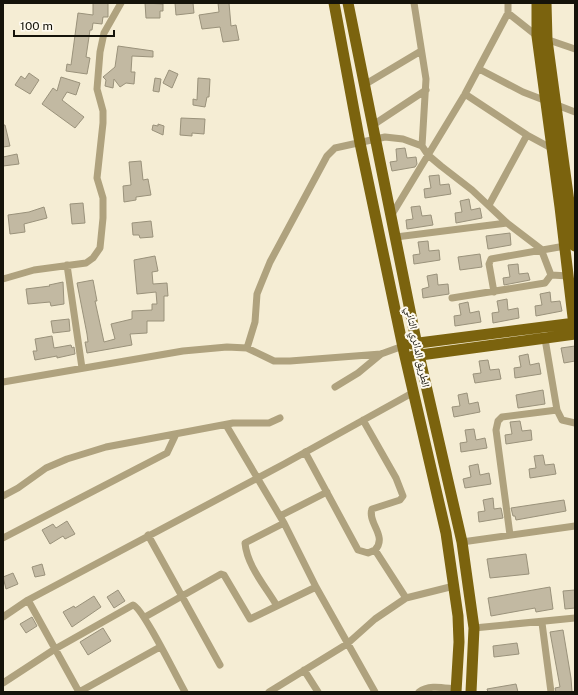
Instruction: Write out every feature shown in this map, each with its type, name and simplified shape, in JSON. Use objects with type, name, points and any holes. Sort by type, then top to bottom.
[{"type":"main road","name":"الطريق الدائري الثاني","points":[[334,3],[360,143],[405,357],[446,533],[454,586],[459,642],[456,691]]},
{"type":"main road","name":"الطريق الدائري الثاني","points":[[348,3],[419,355],[462,542],[474,628],[471,692]]},
{"type":"main road","points":[[537,3],[550,102],[569,200],[569,276],[574,326]]},
{"type":"main road","points":[[542,38],[546,3]]},
{"type":"main road","points":[[550,102],[551,148],[570,246]]},
{"type":"main road","points":[[403,346],[417,343],[574,326]]},
{"type":"main road","points":[[405,357],[545,339],[574,326]]},
{"type":"street","points":[[3,279],[34,270],[86,263],[100,248],[103,198],[97,178],[103,111],[97,89],[97,79],[104,33],[121,3]]},
{"type":"street","points":[[414,3],[425,70],[426,90],[422,146]]},
{"type":"street","points":[[391,216],[479,69],[508,13],[508,3]]},
{"type":"street","points":[[508,13],[542,38],[575,49]]},
{"type":"street","points":[[364,85],[422,51]]},
{"type":"street","points":[[479,69],[505,84],[575,112]]},
{"type":"street","points":[[373,125],[426,90]]},
{"type":"street","points":[[465,94],[527,135],[551,148]]},
{"type":"street","points":[[489,205],[527,135]]},
{"type":"street","points":[[247,348],[255,322],[257,294],[270,262],[328,156],[335,148],[376,138],[403,138],[422,146],[428,155],[541,250],[551,275]]},
{"type":"street","points":[[569,200],[575,189]]},
{"type":"street","points":[[396,237],[507,222]]},
{"type":"street","points":[[494,292],[489,264],[491,259],[570,246]]},
{"type":"street","points":[[67,265],[82,368]]},
{"type":"street","points":[[551,275],[569,276]]},
{"type":"street","points":[[452,298],[545,283],[551,275]]},
{"type":"street","points":[[545,339],[557,410],[562,420],[575,423]]},
{"type":"street","points":[[335,387],[385,353],[403,346]]},
{"type":"street","points":[[3,382],[183,351],[226,347],[247,348],[274,361],[385,353],[405,357]]},
{"type":"street","points":[[3,617],[28,600],[414,392]]},
{"type":"street","points":[[510,536],[496,430],[498,421],[502,417],[557,410]]},
{"type":"street","points":[[3,496],[18,488],[46,468],[67,459],[106,447],[244,422],[269,423],[280,418]]},
{"type":"street","points":[[305,452],[358,550],[368,553],[375,550],[379,546],[380,541],[371,515],[372,508],[400,500],[404,496],[396,478],[363,420]]},
{"type":"street","points":[[226,426],[284,523],[316,587],[373,691]]},
{"type":"street","points":[[3,538],[167,453],[176,434]]},
{"type":"street","points":[[280,516],[326,492]]},
{"type":"street","points":[[277,606],[257,574],[245,544],[284,523]]},
{"type":"street","points":[[462,542],[575,526]]},
{"type":"street","points":[[148,535],[220,665]]},
{"type":"street","points":[[375,550],[406,598]]},
{"type":"street","points":[[145,617],[221,574],[224,575],[249,618],[316,587]]},
{"type":"street","points":[[269,692],[347,644],[375,619],[406,598],[454,586]]},
{"type":"street","points":[[28,600],[79,692],[160,647]]},
{"type":"street","points":[[3,684],[55,649],[133,604],[145,617],[185,692]]},
{"type":"street","points":[[474,628],[542,623],[575,618]]},
{"type":"street","points":[[542,623],[551,692]]},
{"type":"street","points":[[304,670],[318,692]]},
{"type":"street","points":[[419,692],[423,689],[433,688],[456,691]]},
{"type":"building","points":[[93,3],[108,3],[108,17],[103,17],[102,24],[93,23],[92,30],[90,30],[86,57],[90,58],[87,74],[66,71],[67,64],[71,65],[78,13],[93,15]]},
{"type":"building","points":[[145,3],[163,4],[163,11],[160,11],[160,18],[146,18]]},
{"type":"building","points":[[175,3],[193,3],[194,13],[176,15]]},
{"type":"building","points":[[218,3],[229,3],[231,26],[236,25],[239,40],[223,42],[220,27],[202,29],[199,15],[219,12]]},
{"type":"building","points":[[118,46],[153,51],[153,57],[132,56],[131,72],[135,72],[134,84],[126,83],[120,87],[114,79],[113,88],[105,86],[106,80],[103,77],[115,67]]},
{"type":"building","points":[[169,70],[178,74],[172,88],[163,83]]},
{"type":"building","points":[[29,73],[39,80],[30,94],[15,85],[21,76],[25,79]]},
{"type":"building","points":[[61,77],[80,83],[76,95],[67,92],[62,100],[84,117],[75,128],[42,104],[53,88],[57,91]]},
{"type":"building","points":[[155,78],[161,79],[159,92],[153,91]]},
{"type":"building","points":[[198,78],[210,79],[209,97],[207,97],[205,107],[193,105],[193,99],[197,100]]},
{"type":"building","points":[[181,118],[205,119],[204,134],[192,133],[192,136],[180,135]]},
{"type":"building","points":[[158,124],[164,126],[163,135],[152,130],[153,125],[158,126]]},
{"type":"building","points":[[3,125],[5,125],[10,146],[3,147]]},
{"type":"building","points":[[405,148],[407,158],[416,157],[417,164],[415,167],[392,171],[390,162],[397,161],[396,149]]},
{"type":"building","points":[[17,154],[19,164],[3,166],[3,157]]},
{"type":"building","points":[[141,161],[143,180],[148,179],[151,195],[136,197],[136,200],[124,202],[123,186],[131,185],[129,162]]},
{"type":"building","points":[[439,175],[440,185],[449,184],[451,194],[425,198],[424,189],[431,188],[429,176]]},
{"type":"building","points":[[469,199],[471,210],[480,208],[482,218],[456,223],[455,213],[462,212],[460,201]]},
{"type":"building","points":[[83,203],[85,223],[72,224],[70,204]]},
{"type":"building","points":[[420,206],[422,216],[431,215],[433,225],[407,229],[406,220],[413,219],[411,207]]},
{"type":"building","points":[[44,207],[47,218],[24,224],[25,232],[10,234],[8,215],[29,212]]},
{"type":"building","points":[[151,221],[153,237],[140,238],[139,235],[133,235],[132,223]]},
{"type":"building","points":[[510,233],[511,245],[488,249],[486,236]]},
{"type":"building","points":[[428,241],[429,251],[439,250],[440,260],[414,264],[413,255],[420,254],[418,242]]},
{"type":"building","points":[[480,254],[482,267],[460,270],[458,257]]},
{"type":"building","points":[[155,256],[158,271],[152,272],[153,284],[167,283],[168,296],[164,296],[164,321],[147,321],[147,333],[130,334],[132,345],[87,353],[85,342],[88,342],[87,334],[77,283],[93,280],[97,301],[95,301],[104,342],[115,339],[111,324],[132,319],[132,311],[152,310],[152,304],[157,304],[156,292],[137,294],[134,260]]},
{"type":"building","points":[[518,264],[519,274],[528,273],[530,280],[504,285],[503,278],[510,277],[508,265]]},
{"type":"building","points":[[437,274],[438,285],[448,284],[449,294],[423,298],[422,289],[429,287],[427,276]]},
{"type":"building","points":[[63,282],[64,304],[51,306],[50,302],[28,304],[26,289],[50,286],[49,285]]},
{"type":"building","points":[[550,292],[551,302],[560,301],[562,311],[536,316],[535,306],[542,305],[540,294]]},
{"type":"building","points":[[507,299],[508,310],[518,308],[519,318],[493,323],[492,313],[499,312],[497,301]]},
{"type":"building","points":[[468,302],[470,313],[479,311],[481,322],[455,326],[454,316],[461,315],[459,304]]},
{"type":"building","points":[[69,319],[70,331],[53,333],[51,321]]},
{"type":"building","points":[[52,336],[54,348],[71,345],[72,348],[74,347],[75,354],[57,358],[57,356],[35,360],[33,351],[37,351],[35,339]]},
{"type":"building","points":[[575,346],[575,361],[564,363],[561,348]]},
{"type":"building","points":[[528,354],[530,365],[539,363],[541,374],[515,378],[514,368],[521,367],[519,356]]},
{"type":"building","points":[[488,360],[490,370],[499,369],[501,379],[475,383],[473,374],[481,373],[479,361]]},
{"type":"building","points":[[543,390],[545,404],[518,408],[516,395]]},
{"type":"building","points":[[467,393],[469,404],[478,402],[480,412],[454,417],[452,407],[460,406],[458,395]]},
{"type":"building","points":[[520,421],[522,431],[531,430],[532,440],[506,444],[505,435],[512,434],[510,422]]},
{"type":"building","points":[[474,429],[476,440],[485,438],[487,448],[461,452],[460,443],[467,442],[465,430]]},
{"type":"building","points":[[543,455],[545,465],[554,464],[556,474],[530,478],[529,469],[536,468],[534,456]]},
{"type":"building","points":[[478,464],[480,475],[489,473],[491,484],[465,488],[463,479],[471,477],[469,466]]},
{"type":"building","points":[[493,498],[494,509],[501,508],[503,518],[479,522],[478,512],[485,511],[483,500]]},
{"type":"building","points":[[564,500],[566,511],[516,520],[515,516],[513,516],[511,508]]},
{"type":"building","points":[[67,521],[75,534],[65,539],[63,536],[50,544],[42,530],[53,524],[56,528]]},
{"type":"building","points":[[526,554],[529,574],[490,578],[487,559]]},
{"type":"building","points":[[42,564],[45,575],[35,577],[32,567]]},
{"type":"building","points":[[13,573],[18,584],[6,589],[3,577]]},
{"type":"building","points":[[550,587],[553,609],[536,612],[535,608],[491,616],[488,598]]},
{"type":"building","points":[[118,590],[125,601],[114,608],[107,597]]},
{"type":"building","points":[[575,590],[575,608],[565,609],[563,591]]},
{"type":"building","points":[[94,596],[101,607],[72,627],[63,612],[74,606],[75,608]]},
{"type":"building","points":[[32,617],[37,626],[26,633],[20,624]]},
{"type":"building","points":[[103,628],[111,641],[88,655],[80,642]]},
{"type":"building","points":[[563,630],[572,692],[556,692],[555,688],[560,687],[550,632]]},
{"type":"building","points":[[517,643],[519,654],[494,657],[493,646]]},
{"type":"building","points":[[516,684],[518,692],[488,692],[487,689]]}]
